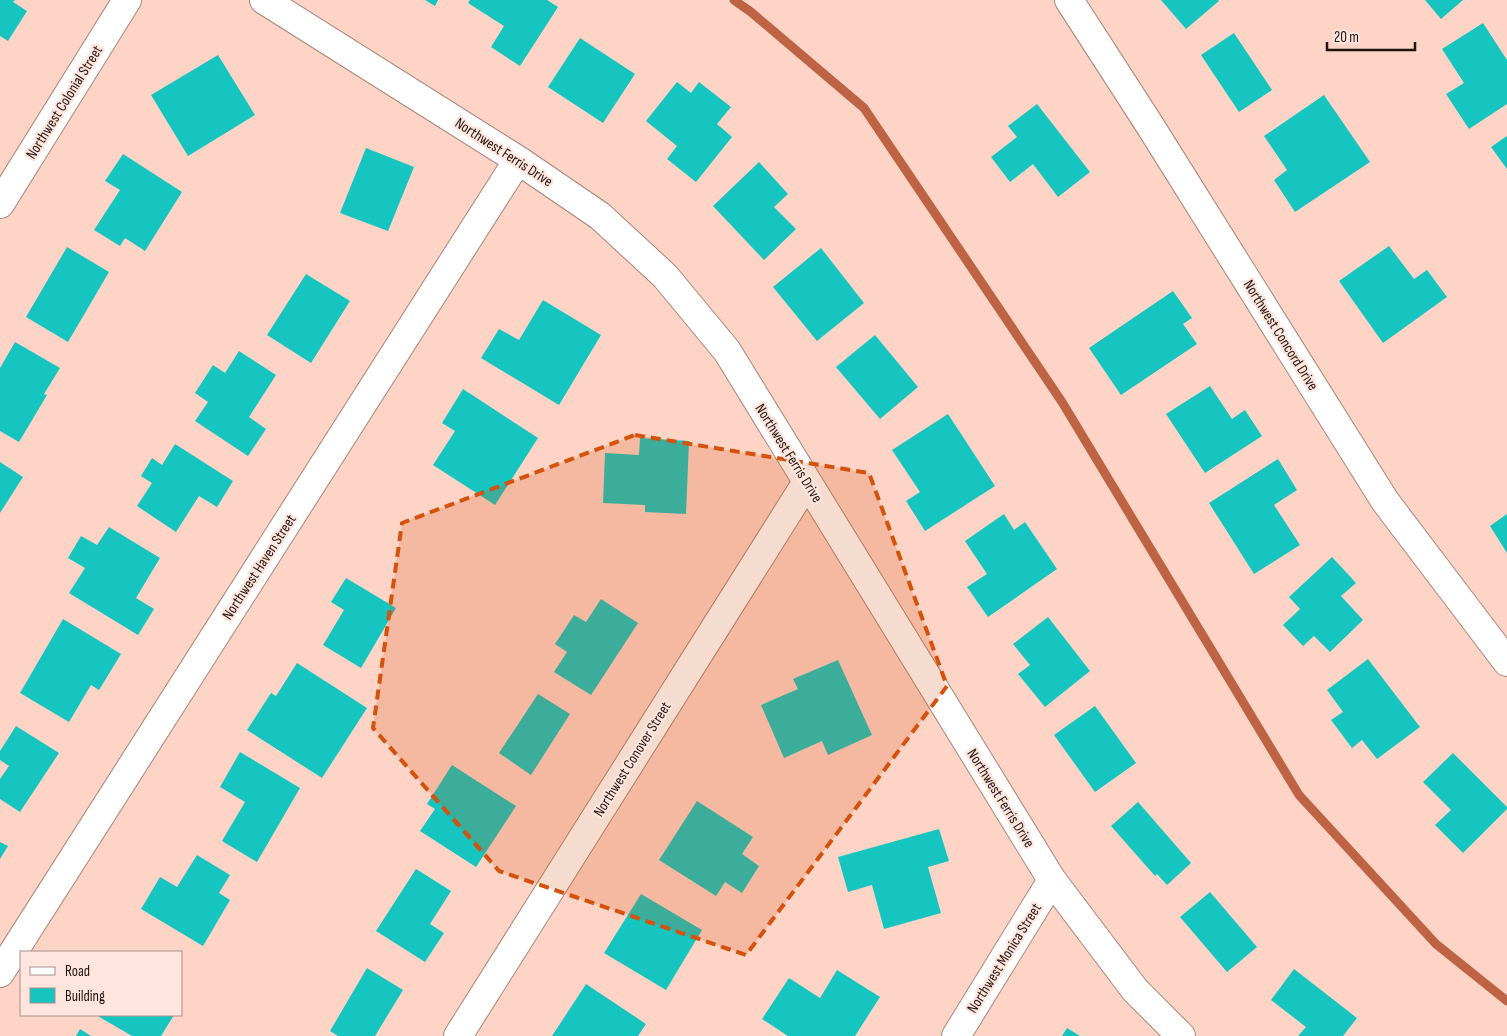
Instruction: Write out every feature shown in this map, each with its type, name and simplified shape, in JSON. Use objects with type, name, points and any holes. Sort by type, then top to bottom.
[{"type":"street","name":"Northwest Colonial Street","points":[[0,204],[127,0]]},
{"type":"street","name":"Northwest Ferris Drive","points":[[264,0],[518,160],[600,216],[665,276],[727,351],[1052,880],[1135,990],[1181,1036]]},
{"type":"street","name":"Northwest Concord Drive","points":[[1069,0],[1149,124],[1385,501],[1507,662]]},
{"type":"street","name":"Northwest Haven Street","points":[[0,973],[518,160]]},
{"type":"street","name":"Northwest Conover Street","points":[[458,1036],[807,482]]},
{"type":"street","name":"Northwest Monica Street","points":[[956,1036],[1052,880]]},
{"type":"highlighted area","points":[[635,435],[869,473],[947,686],[746,955],[499,871],[373,728],[402,523]]},
{"type":"building","points":[[0,0],[15,0],[13,2],[27,11],[8,41],[0,36]]},
{"type":"building","points":[[425,0],[438,0],[435,6]]},
{"type":"building","points":[[470,0],[547,0],[558,7],[520,66],[491,47],[504,26],[468,3]]},
{"type":"building","points":[[1161,0],[1218,0],[1219,1],[1186,29]]},
{"type":"building","points":[[1425,0],[1463,0],[1441,19]]},
{"type":"building","points":[[1483,23],[1507,60],[1507,104],[1469,129],[1446,94],[1464,83],[1442,49]]},
{"type":"building","points":[[1234,33],[1272,90],[1239,112],[1201,55]]},
{"type":"building","points":[[580,38],[635,74],[603,123],[548,87]]},
{"type":"building","points":[[218,55],[255,115],[188,156],[151,95]]},
{"type":"building","points":[[677,82],[691,93],[699,82],[731,107],[717,124],[732,137],[696,182],[667,159],[677,146],[646,121]]},
{"type":"building","points":[[1324,95],[1370,162],[1295,212],[1274,180],[1287,170],[1264,136]]},
{"type":"building","points":[[1037,104],[1090,172],[1058,197],[1033,164],[1010,182],[991,157],[1017,137],[1008,126]]},
{"type":"building","points":[[1507,136],[1507,169],[1491,147]]},
{"type":"building","points":[[366,148],[414,167],[388,231],[340,213]]},
{"type":"building","points":[[123,154],[182,192],[145,251],[125,238],[120,246],[94,230],[120,190],[105,181]]},
{"type":"building","points":[[759,162],[788,194],[774,207],[796,229],[764,260],[713,206]]},
{"type":"building","points":[[1389,246],[1414,279],[1427,270],[1447,297],[1383,343],[1339,281]]},
{"type":"building","points":[[67,247],[109,272],[68,342],[26,317]]},
{"type":"building","points":[[821,248],[864,303],[817,341],[773,287]]},
{"type":"building","points":[[306,274],[350,301],[311,363],[267,335]]},
{"type":"building","points":[[1173,291],[1192,318],[1183,324],[1197,344],[1121,395],[1089,348]]},
{"type":"building","points":[[543,300],[601,335],[559,405],[481,358],[499,329],[519,340]]},
{"type":"building","points":[[875,335],[918,387],[880,419],[836,367]]},
{"type":"building","points":[[15,342],[60,368],[44,394],[47,395],[19,442],[0,431],[0,368]]},
{"type":"building","points":[[239,351],[276,375],[249,417],[266,429],[248,456],[195,421],[208,402],[195,393],[213,365],[225,373]]},
{"type":"building","points":[[1210,386],[1232,419],[1245,410],[1262,436],[1205,473],[1166,414]]},
{"type":"building","points":[[463,389],[538,438],[495,505],[433,465],[455,431],[442,423]]},
{"type":"building","points":[[948,414],[995,486],[925,531],[906,501],[920,492],[892,450]]},
{"type":"building","points":[[640,438],[689,441],[686,514],[645,512],[645,505],[603,503],[605,453],[639,455]]},
{"type":"building","points":[[175,444],[233,481],[217,507],[199,496],[176,532],[137,506],[152,483],[141,476],[152,458],[162,465]]},
{"type":"building","points":[[1278,459],[1297,490],[1274,505],[1300,545],[1254,574],[1209,503]]},
{"type":"building","points":[[0,462],[23,477],[0,513]]},
{"type":"building","points":[[1004,514],[1014,530],[1025,522],[1057,569],[988,617],[967,587],[987,574],[965,541]]},
{"type":"building","points":[[1507,514],[1507,553],[1490,526]]},
{"type":"building","points":[[109,527],[160,558],[136,598],[154,609],[138,635],[69,593],[85,568],[68,558],[81,536],[97,545]]},
{"type":"building","points":[[1332,557],[1356,583],[1341,596],[1363,620],[1330,652],[1314,636],[1303,646],[1283,625],[1300,609],[1289,597]]},
{"type":"building","points":[[346,578],[396,608],[361,668],[323,645],[344,610],[331,602]]},
{"type":"building","points":[[601,599],[638,623],[591,695],[554,672],[567,652],[555,644],[574,615],[586,622]]},
{"type":"building","points":[[1048,617],[1090,671],[1045,707],[1018,674],[1030,665],[1013,644]]},
{"type":"building","points":[[63,619],[121,654],[99,690],[91,685],[69,722],[20,693]]},
{"type":"building","points":[[1368,659],[1420,727],[1377,759],[1362,740],[1352,748],[1331,720],[1343,712],[1327,690]]},
{"type":"building","points":[[838,660],[872,735],[828,755],[822,741],[784,758],[761,705],[798,689],[793,679]]},
{"type":"building","points":[[297,663],[367,708],[322,778],[247,730],[271,693],[276,696]]},
{"type":"building","points":[[538,694],[570,714],[531,775],[499,753]]},
{"type":"building","points":[[1095,706],[1136,763],[1095,792],[1054,735]]},
{"type":"building","points":[[16,726],[59,753],[20,812],[0,799],[0,779],[9,766],[0,760],[0,751]]},
{"type":"building","points":[[240,752],[300,788],[257,862],[222,841],[245,802],[220,787]]},
{"type":"building","points":[[1453,753],[1507,807],[1463,853],[1435,825],[1451,810],[1423,782]]},
{"type":"building","points":[[452,765],[516,806],[476,867],[420,831],[435,809],[427,804]]},
{"type":"building","points":[[697,801],[753,837],[742,854],[759,866],[742,893],[725,882],[716,896],[659,860]]},
{"type":"building","points":[[1138,802],[1191,863],[1167,885],[1157,874],[1155,876],[1111,826]]},
{"type":"building","points":[[939,829],[949,861],[928,867],[941,913],[884,929],[872,885],[848,892],[838,857]]},
{"type":"building","points":[[0,842],[8,846],[0,859]]},
{"type":"building","points":[[197,855],[230,875],[219,893],[230,900],[203,946],[141,909],[160,877],[177,887]]},
{"type":"building","points":[[416,869],[451,891],[430,924],[444,933],[425,962],[376,931]]},
{"type":"building","points":[[1210,892],[1257,947],[1227,972],[1180,917]]},
{"type":"building","points":[[641,894],[702,930],[666,990],[604,953]]},
{"type":"building","points":[[367,968],[403,990],[375,1036],[338,1036],[330,1031]]},
{"type":"building","points":[[1294,969],[1357,1018],[1343,1036],[1298,1036],[1306,1027],[1271,1000]]},
{"type":"building","points":[[837,970],[880,997],[855,1036],[788,1036],[762,1019],[789,978],[820,998]]},
{"type":"building","points":[[586,984],[646,1024],[638,1036],[552,1036]]},
{"type":"building","points":[[98,1016],[173,1016],[161,1036],[132,1036]]},
{"type":"building","points":[[1067,1028],[1080,1036],[1062,1036]]},
{"type":"building","points":[[80,1029],[91,1036],[76,1036]]},
{"type":"waterway","points":[[734,0],[751,12],[864,108],[1062,402],[1299,795],[1436,944],[1507,1001]]}]
